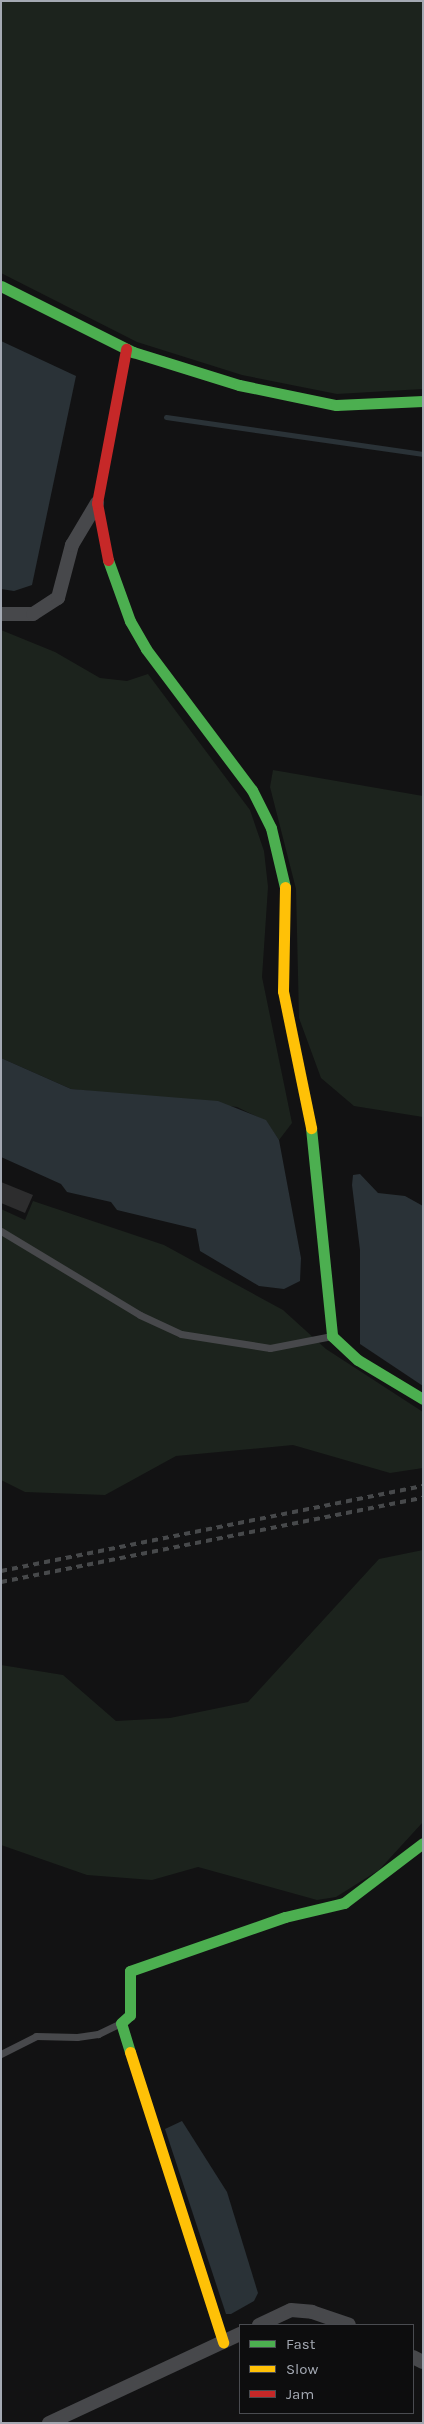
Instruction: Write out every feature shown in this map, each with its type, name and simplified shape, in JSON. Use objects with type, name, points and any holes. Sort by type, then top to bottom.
[{"type":"street","points":[[1,286],[126,349],[173,366],[302,401],[365,406],[423,401]]},
{"type":"street","points":[[126,349],[98,503],[103,545],[130,621],[146,649],[252,790],[271,828],[284,882],[283,991],[309,1110],[332,1336],[358,1360],[423,1399]]},
{"type":"street","points":[[1,614],[33,614],[58,598],[72,545],[98,503]]},
{"type":"street","points":[[223,2342],[121,2023],[130,2015],[130,1971],[284,1917],[344,1903],[423,1843]]},
{"type":"street","points":[[262,2324],[298,2310],[346,2324]]},
{"type":"street","points":[[49,2423],[239,2334]]},
{"type":"lane","points":[[1,1232],[140,1316],[181,1334],[270,1348],[332,1336]]},
{"type":"lane","points":[[1,2054],[36,2036],[77,2037],[98,2034],[121,2023]]},
{"type":"shaded area","points":[[1,1],[423,1],[423,389],[337,394],[242,375],[137,342],[1,273]]},
{"type":"shaded area","points":[[1,341],[76,376],[32,585],[14,591],[1,589]]},
{"type":"shaded area","points":[[1,630],[55,652],[100,678],[127,681],[148,674],[250,810],[264,851],[268,887],[262,977],[292,1123],[279,1140],[266,1121],[237,1107],[71,1089],[1,1058]]},
{"type":"shaded area","points":[[273,770],[423,796],[423,1117],[354,1106],[321,1078],[299,1018],[296,889],[270,787]]},
{"type":"shaded area","points":[[1,1058],[71,1089],[218,1101],[266,1120],[279,1140],[301,1258],[300,1281],[284,1289],[259,1286],[200,1251],[196,1229],[117,1210],[111,1202],[67,1192],[61,1184],[1,1157]]},
{"type":"shaded area","points":[[360,1174],[378,1193],[405,1196],[423,1206],[423,1386],[360,1344],[360,1250],[352,1185],[353,1175]]},
{"type":"shaded area","points":[[33,1201],[164,1245],[283,1310],[326,1349],[423,1412],[423,1468],[390,1473],[293,1445],[176,1456],[105,1495],[25,1492],[1,1480],[1,1209],[25,1220]]},
{"type":"shaded area","points":[[423,1550],[423,1822],[379,1870],[336,1897],[317,1900],[198,1867],[152,1880],[87,1875],[1,1845],[1,1665],[63,1675],[116,1721],[170,1718],[248,1702],[379,1559]]},
{"type":"shaded area","points":[[182,2121],[227,2192],[258,2293],[254,2301],[231,2314],[226,2314],[165,2129]]},
{"type":"building","points":[[1,1182],[33,1195],[25,1213],[1,1203]]},
{"type":"waterway","points":[[166,417],[423,454]]},
{"type":"railway","points":[[1,1571],[423,1486]]},
{"type":"railway","points":[[1,1582],[423,1498]]},
{"type":"traffic: fast","points":[[1,286],[133,352],[239,385],[336,405],[423,401]]},
{"type":"traffic: fast","points":[[108,560],[130,621],[146,649],[252,790],[271,828],[285,887]]},
{"type":"traffic: fast","points":[[311,1128],[332,1336],[358,1360],[423,1399]]},
{"type":"traffic: fast","points":[[130,2052],[121,2023],[130,2015],[130,1971],[285,1917],[344,1903],[423,1843]]},
{"type":"traffic: slow","points":[[285,887],[283,991],[311,1128]]},
{"type":"traffic: slow","points":[[130,2052],[223,2342]]},
{"type":"traffic: jam","points":[[108,560],[97,503],[126,349]]}]
